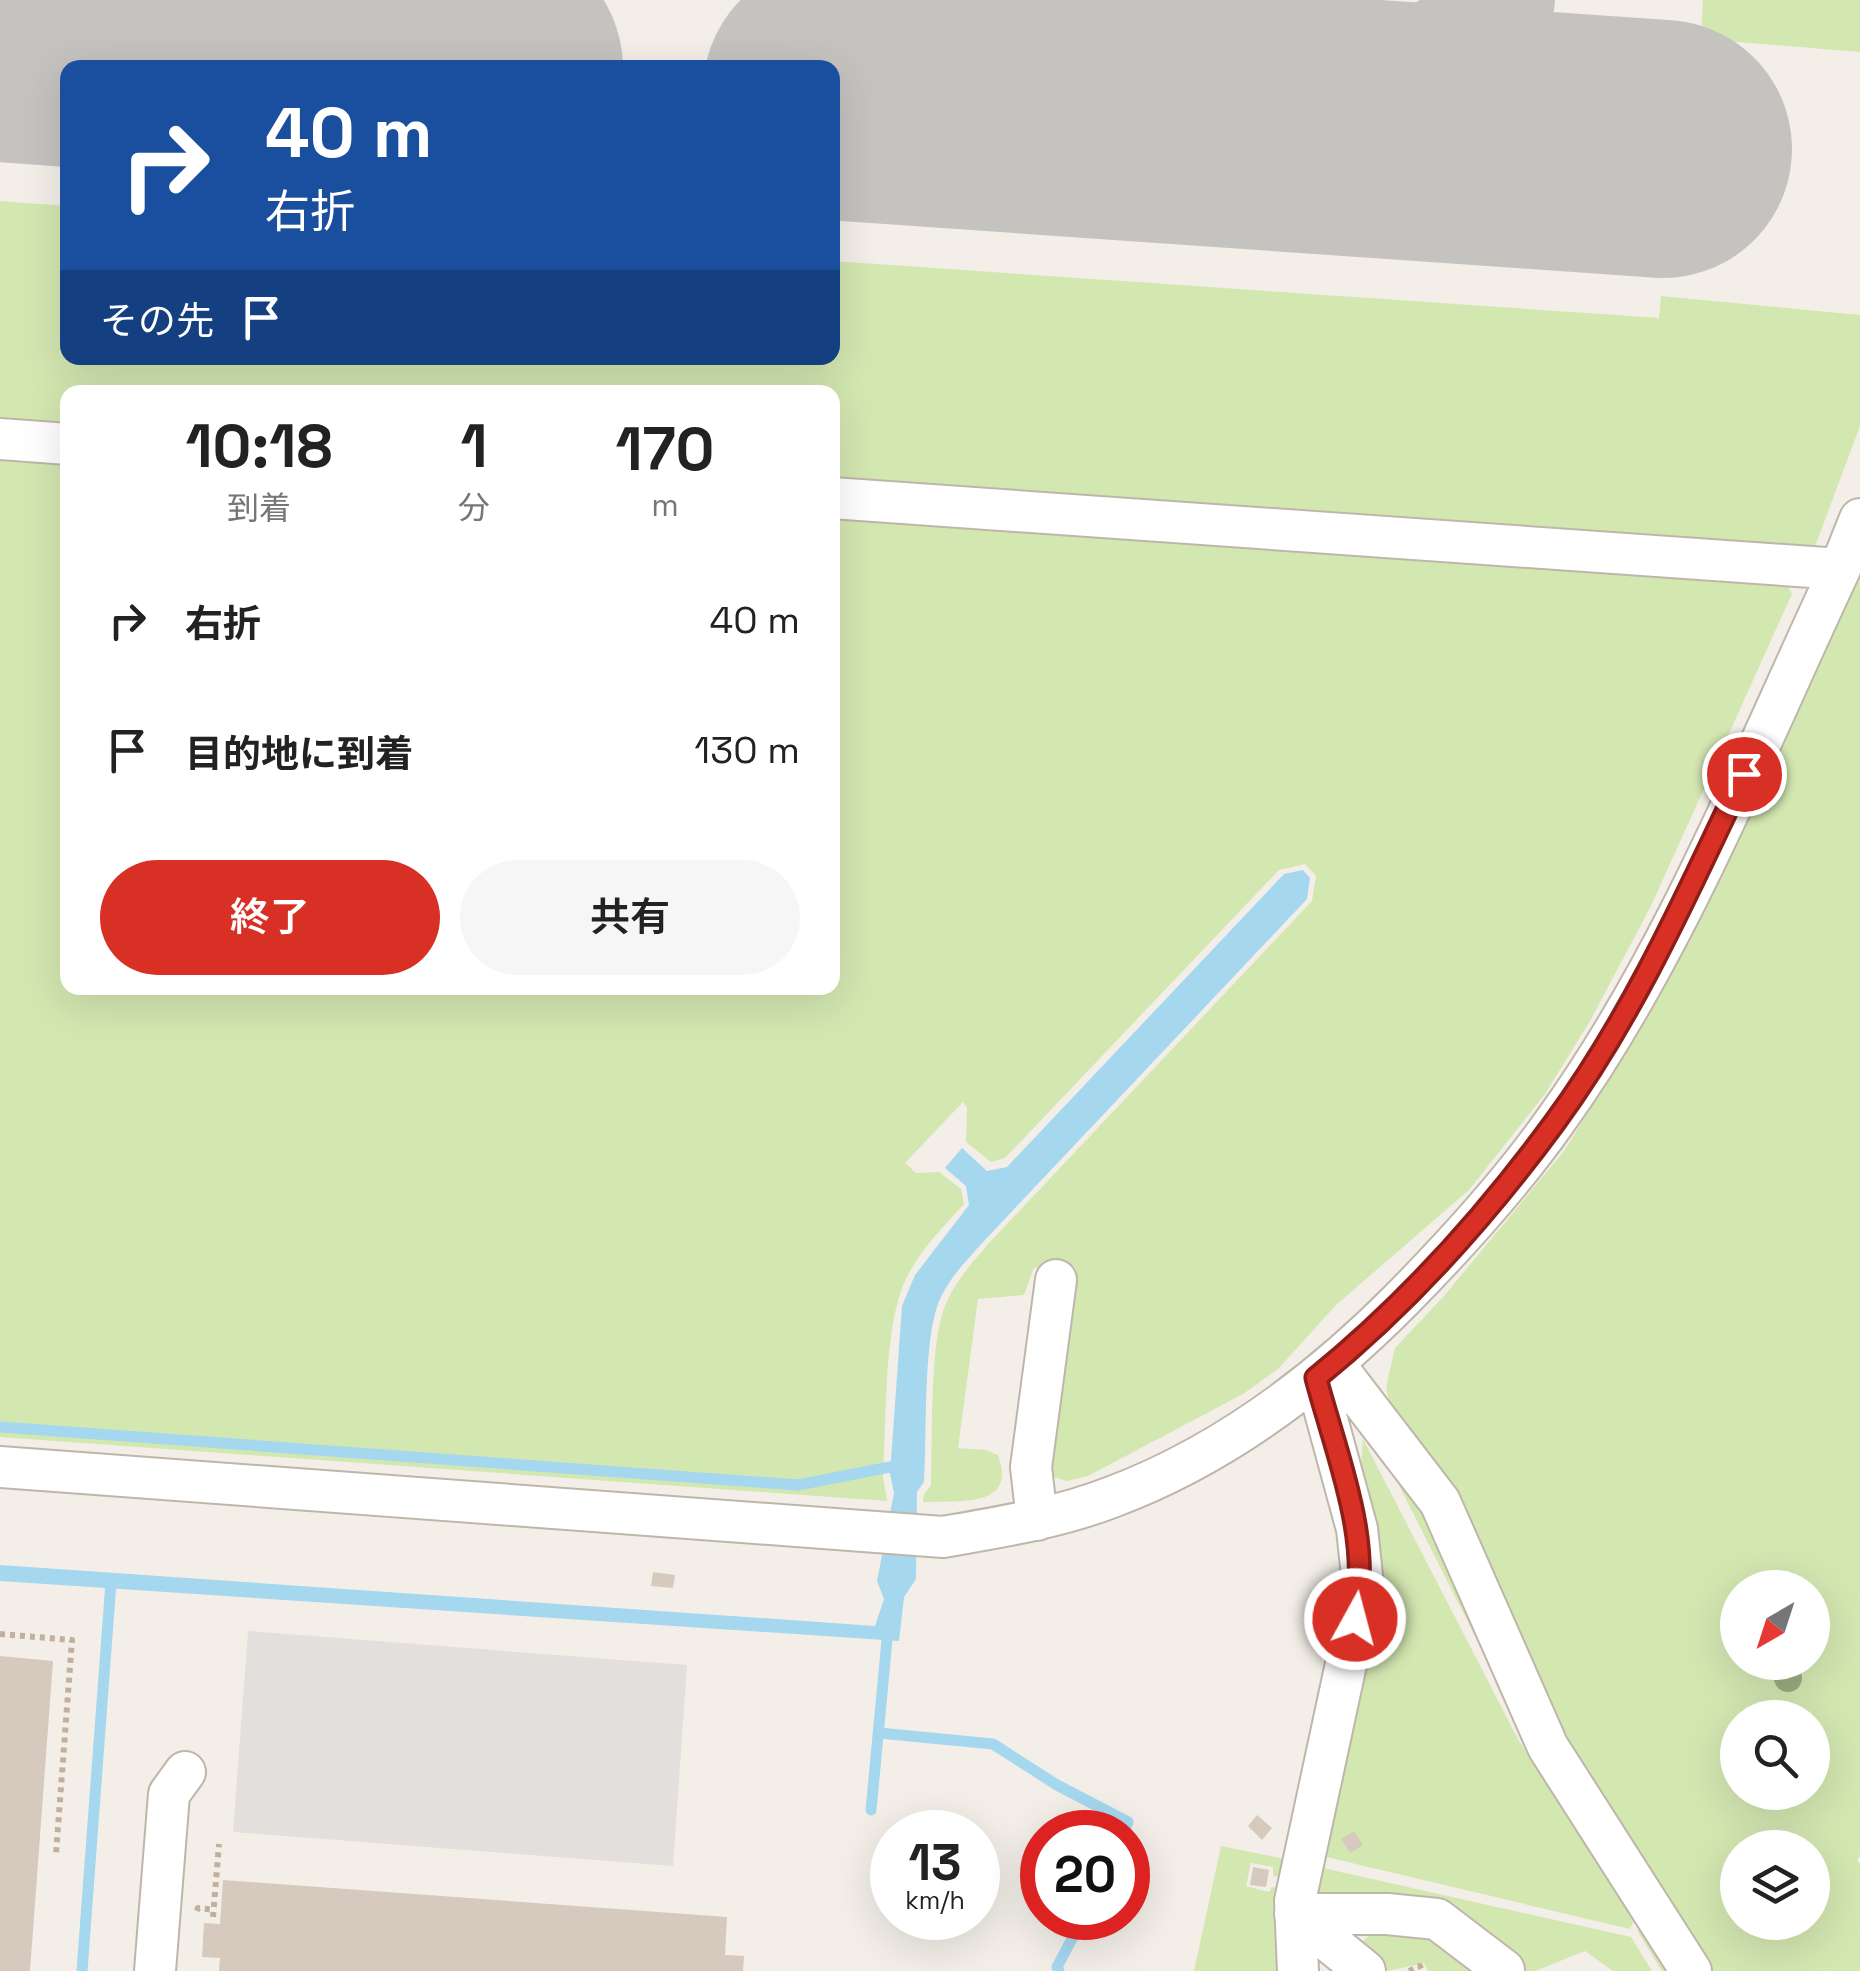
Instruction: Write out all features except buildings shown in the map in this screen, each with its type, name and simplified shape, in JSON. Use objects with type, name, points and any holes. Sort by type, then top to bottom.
[{"type":"lane","points":[[0,439],[60,443]]},
{"type":"lane","points":[[840,499],[1840,569]]},
{"type":"lane","points":[[0,1467],[943,1536],[1037,1520],[1112,1498],[1190,1462],[1265,1417],[1325,1371],[1462,1238],[1556,1120],[1619,1021],[1680,910],[1840,569],[1860,518]]},
{"type":"lane","points":[[1037,1520],[1031,1467],[1056,1280]]},
{"type":"lane","points":[[1298,1971],[1295,1901],[1362,1584],[1358,1529],[1325,1371]]},
{"type":"lane","points":[[1325,1371],[1440,1502],[1548,1747],[1690,1971]]},
{"type":"lane","points":[[155,1971],[169,1794],[186,1772]]},
{"type":"lane","points":[[1295,1914],[1387,1914],[1437,1919],[1504,1970]]},
{"type":"lane","points":[[1295,1914],[1365,1971]]},
{"type":"path","points":[[0,1634],[72,1640],[56,1854]]},
{"type":"path","points":[[213,1917],[219,1844]]},
{"type":"path","points":[[1408,1971],[1420,1966],[1422,1971]]},
{"type":"green space","points":[[1703,0],[1860,0],[1860,52],[1701,39]]},
{"type":"green space","points":[[0,201],[60,205],[60,365],[840,365],[840,261],[1659,318],[1661,296],[1860,315],[1860,426],[1813,552],[840,483],[840,385],[60,385],[60,429],[0,425]]},
{"type":"green space","points":[[0,449],[60,453],[60,995],[840,995],[840,508],[1785,581],[1792,594],[1651,906],[1590,1021],[1545,1094],[1469,1190],[1336,1305],[1278,1369],[1243,1394],[1088,1476],[1067,1481],[1054,1477],[1049,1450],[1076,1269],[1034,1268],[1024,1295],[978,1299],[958,1448],[998,1455],[1000,1485],[981,1498],[923,1502],[931,1485],[934,1368],[945,1306],[959,1280],[990,1242],[1312,901],[1316,876],[1305,864],[1279,870],[1005,1158],[991,1162],[966,1142],[967,1108],[963,1102],[905,1163],[916,1173],[939,1172],[961,1189],[964,1204],[919,1257],[899,1297],[888,1374],[883,1476],[887,1501],[0,1437]]},
{"type":"green space","points":[[1860,566],[1860,1971],[1702,1971],[1565,1749],[1394,1422],[1386,1387],[1395,1348],[1444,1296],[1564,1151],[1648,1016]]},
{"type":"green space","points":[[1363,1439],[1519,1741],[1636,1916],[1630,1929],[1322,1856],[1373,1637],[1381,1569],[1375,1515],[1361,1465]]},
{"type":"green space","points":[[1376,1440],[1391,1451],[1682,1971],[1662,1971],[1638,1932],[1642,1914],[1526,1737]]},
{"type":"green space","points":[[1221,1846],[1290,1860],[1287,1877],[1273,1876],[1273,1867],[1251,1863],[1246,1886],[1269,1892],[1272,1887],[1285,1889],[1283,1971],[1194,1971]]},
{"type":"green space","points":[[1314,1866],[1631,1937],[1652,1971],[1613,1971],[1585,1951],[1535,1971],[1514,1971],[1462,1923],[1322,1897],[1316,1887]]},
{"type":"green space","points":[[1374,1931],[1432,1934],[1479,1971],[1428,1971],[1424,1963],[1388,1971],[1358,1946]]},
{"type":"shaded area","points":[[248,1631],[687,1665],[673,1866],[233,1832]]},
{"type":"water","points":[[1303,870],[1310,878],[1307,899],[984,1241],[942,1295],[933,1321],[928,1366],[924,1482],[917,1492],[916,1579],[904,1597],[899,1641],[0,1581],[0,1565],[875,1626],[884,1599],[877,1581],[894,1493],[890,1474],[902,1306],[915,1275],[969,1205],[966,1186],[945,1168],[962,1148],[987,1171],[1007,1167],[1284,874]]},
{"type":"waterway","points":[[0,1427],[798,1485],[890,1467]]},
{"type":"waterway","points":[[82,1971],[111,1582]]},
{"type":"waterway","points":[[871,1810],[887,1640]]},
{"type":"waterway","points":[[879,1733],[993,1744],[1105,1810]]},
{"type":"waterway","points":[[1059,1971],[1057,1967],[1071,1940]]},
{"type":"taxiway","points":[[1271,121],[1423,58],[1504,0]]},
{"type":"runway","points":[[0,33],[381,60]]},
{"type":"runway","points":[[840,92],[1663,149]]},
{"type":"route","points":[[1355,1619],[1362,1584],[1358,1529],[1316,1378],[1374,1327],[1462,1238],[1556,1120],[1619,1021],[1680,910],[1744,774]]}]
